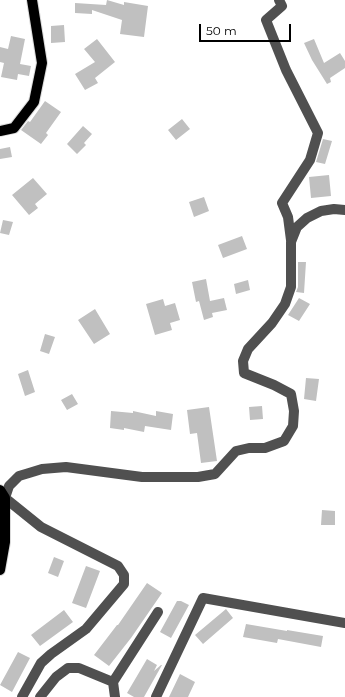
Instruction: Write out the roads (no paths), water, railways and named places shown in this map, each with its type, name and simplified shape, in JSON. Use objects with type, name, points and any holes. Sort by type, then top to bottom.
[{"type":"main road","points":[[0,131],[14,128],[34,102],[42,63],[32,0]]},
{"type":"main road","points":[[0,570],[5,542],[3,494]]},
{"type":"street","points":[[22,697],[41,664],[51,654],[86,629],[124,584],[124,575],[118,566],[41,527],[3,494],[19,476],[42,469],[66,467],[142,477],[198,478],[215,474],[236,451],[249,448],[265,448],[284,441],[293,426],[294,410],[291,394],[274,384],[244,373],[243,361],[248,350],[272,323],[285,304],[291,286],[291,242],[288,217],[282,204],[310,160],[318,133],[286,70],[266,20],[282,6],[279,0]]},
{"type":"street","points":[[291,242],[297,227],[307,218],[321,211],[334,209],[345,210]]},
{"type":"street","points":[[156,697],[203,598],[345,623]]},
{"type":"street","points":[[115,697],[114,682],[158,612]]},
{"type":"street","points":[[40,697],[56,677],[68,668],[79,668],[114,682]]}]
